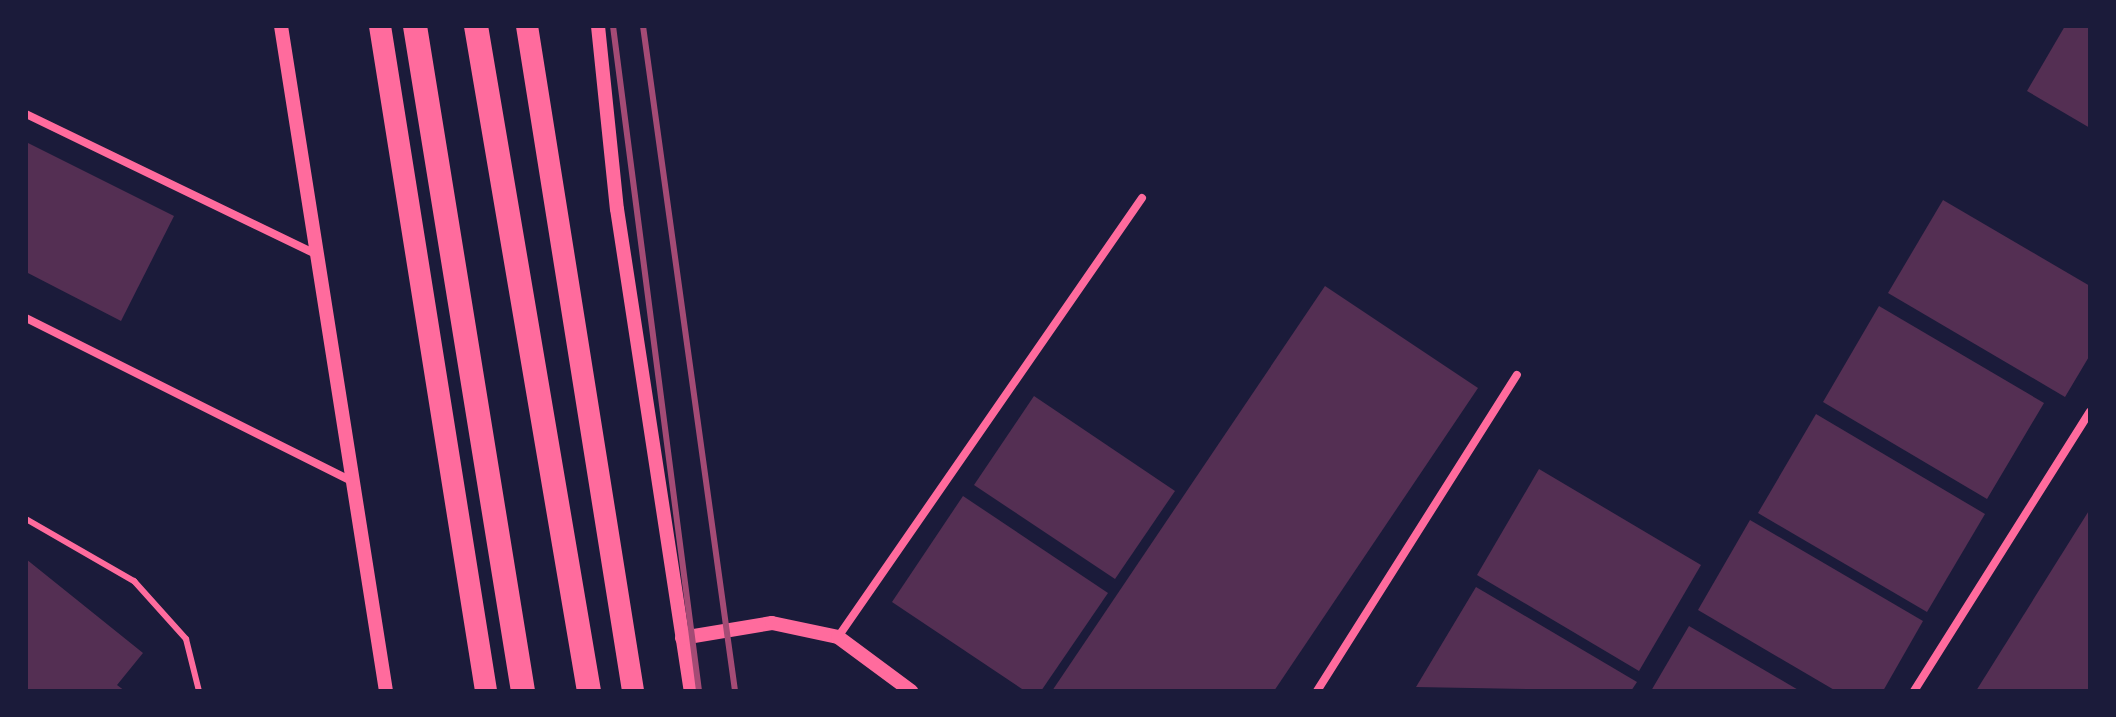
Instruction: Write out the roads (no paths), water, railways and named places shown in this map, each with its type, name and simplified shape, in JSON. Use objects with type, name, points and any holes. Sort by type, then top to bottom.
[{"type":"highway","points":[[380,26],[486,691]]},
{"type":"highway","points":[[415,26],[523,691]]},
{"type":"highway","points":[[476,26],[589,691]]},
{"type":"highway","points":[[527,26],[633,691]]},
{"type":"street","points":[[281,26],[386,691]]},
{"type":"street","points":[[598,26],[617,209],[691,691]]},
{"type":"street","points":[[26,114],[317,254]]},
{"type":"street","points":[[838,637],[1142,198]]},
{"type":"street","points":[[26,318],[353,482]]},
{"type":"street","points":[[1317,691],[1517,375]]},
{"type":"street","points":[[1914,691],[2090,412]]},
{"type":"street","points":[[682,638],[772,623],[838,637],[911,691]]},
{"type":"lane","points":[[26,519],[134,581],[186,639],[199,691]]},
{"type":"railway","points":[[613,26],[699,691]]},
{"type":"railway","points":[[643,26],[735,691]]}]
